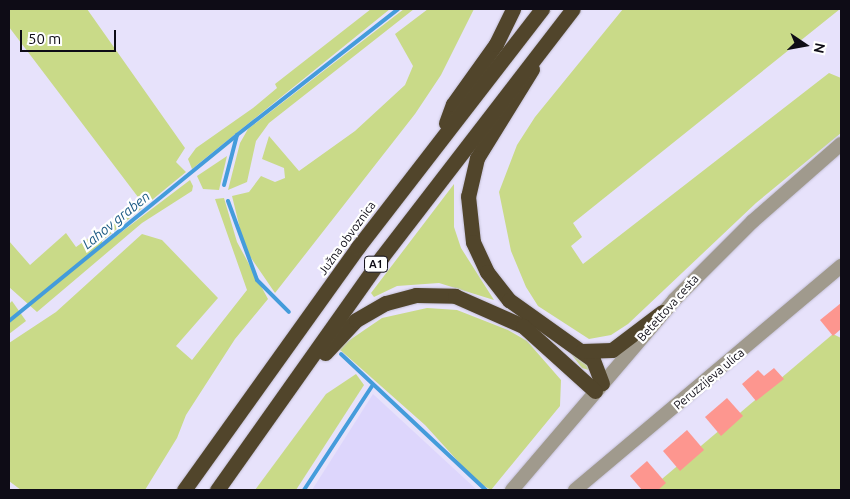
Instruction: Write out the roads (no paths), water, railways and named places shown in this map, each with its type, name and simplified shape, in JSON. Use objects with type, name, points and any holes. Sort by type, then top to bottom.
[{"type":"highway","points":[[441,136],[453,104],[492,51],[514,9]]},
{"type":"highway","name":"Južna obvoznica","points":[[184,490],[441,136],[542,9]]},
{"type":"highway","name":"A1","points":[[217,490],[381,258],[544,44],[573,9]]},
{"type":"highway","points":[[544,44],[523,90],[481,147],[469,184],[469,220],[477,252],[494,283],[531,318],[579,350],[598,366],[599,387]]},
{"type":"highway","points":[[227,490],[339,336],[366,314],[405,297],[455,296],[503,314],[541,339],[599,387]]},
{"type":"highway","points":[[579,350],[612,350],[662,312]]},
{"type":"street","name":"Betettova cesta","points":[[512,490],[662,312],[753,221],[841,144]]},
{"type":"street","name":"Peruzzijeva ulica","points":[[575,490],[841,266]]},
{"type":"waterway","points":[[224,185],[237,135],[398,9]]},
{"type":"waterway","name":"Lahov graben","points":[[9,321],[237,135]]},
{"type":"waterway","points":[[228,201],[257,280],[289,312]]},
{"type":"waterway","points":[[341,354],[486,490]]},
{"type":"waterway","points":[[304,490],[372,386]]}]
